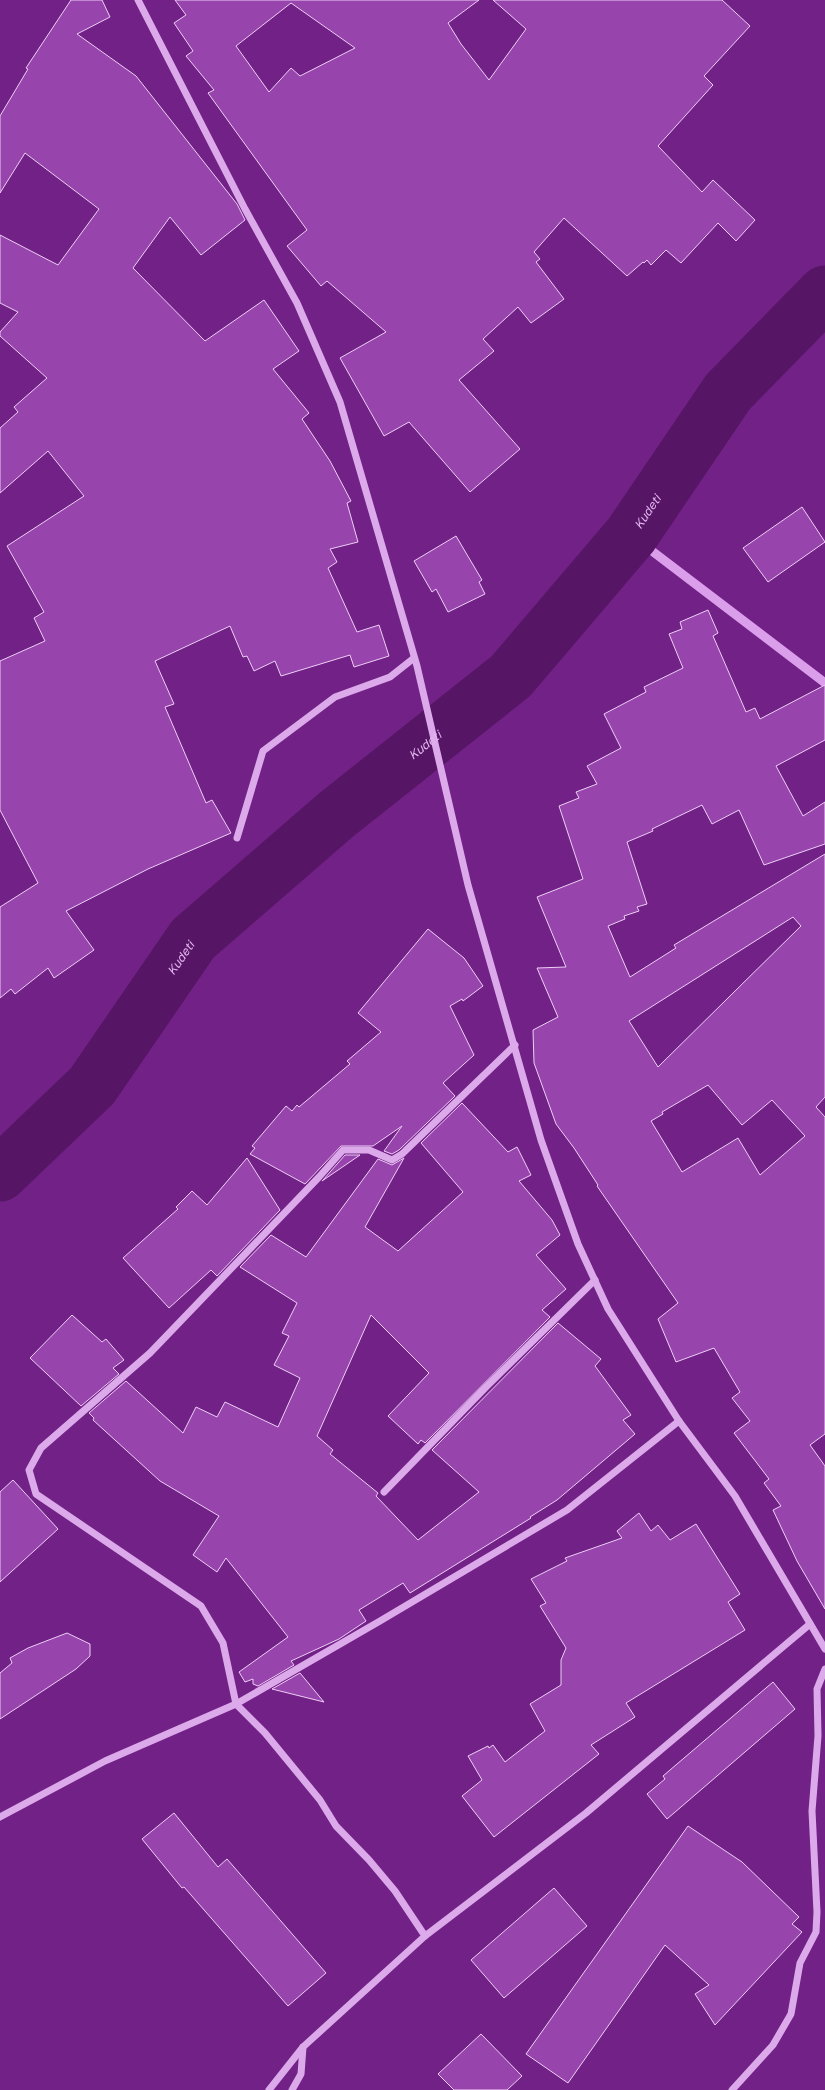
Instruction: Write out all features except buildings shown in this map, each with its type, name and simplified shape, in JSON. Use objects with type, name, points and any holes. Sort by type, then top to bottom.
[{"type":"street","points":[[138,0],[242,202],[297,303],[340,402],[417,666],[468,884],[541,1140],[578,1244],[608,1309],[679,1421],[735,1496],[825,1649]]},
{"type":"street","points":[[237,838],[263,751],[335,697],[390,677],[414,658]]},
{"type":"street","points":[[426,1936],[395,1890],[369,1860],[336,1826],[320,1800],[265,1733],[236,1704],[223,1643],[201,1606],[36,1494],[29,1470],[42,1448],[150,1353],[319,1177],[343,1150],[369,1150],[392,1160],[402,1154],[515,1046]]},
{"type":"street","points":[[384,1492],[485,1388],[595,1280]]},
{"type":"street","points":[[0,1817],[105,1761],[236,1704],[567,1510],[679,1421]]},
{"type":"street","points":[[269,2090],[303,2047],[426,1936],[586,1813],[810,1624]]},
{"type":"street","points":[[732,2090],[773,2045],[791,2014],[800,1963],[816,1932],[817,1912],[812,1810],[818,1736],[817,1689],[825,1669]]},
{"type":"street","points":[[292,2090],[301,2074],[303,2047]]},
{"type":"waterway","name":"Kudeti","points":[[0,1174],[92,1086],[193,939],[336,815],[511,676],[631,535],[728,392],[825,293]]},
{"type":"waterway","points":[[631,535],[825,683]]}]
